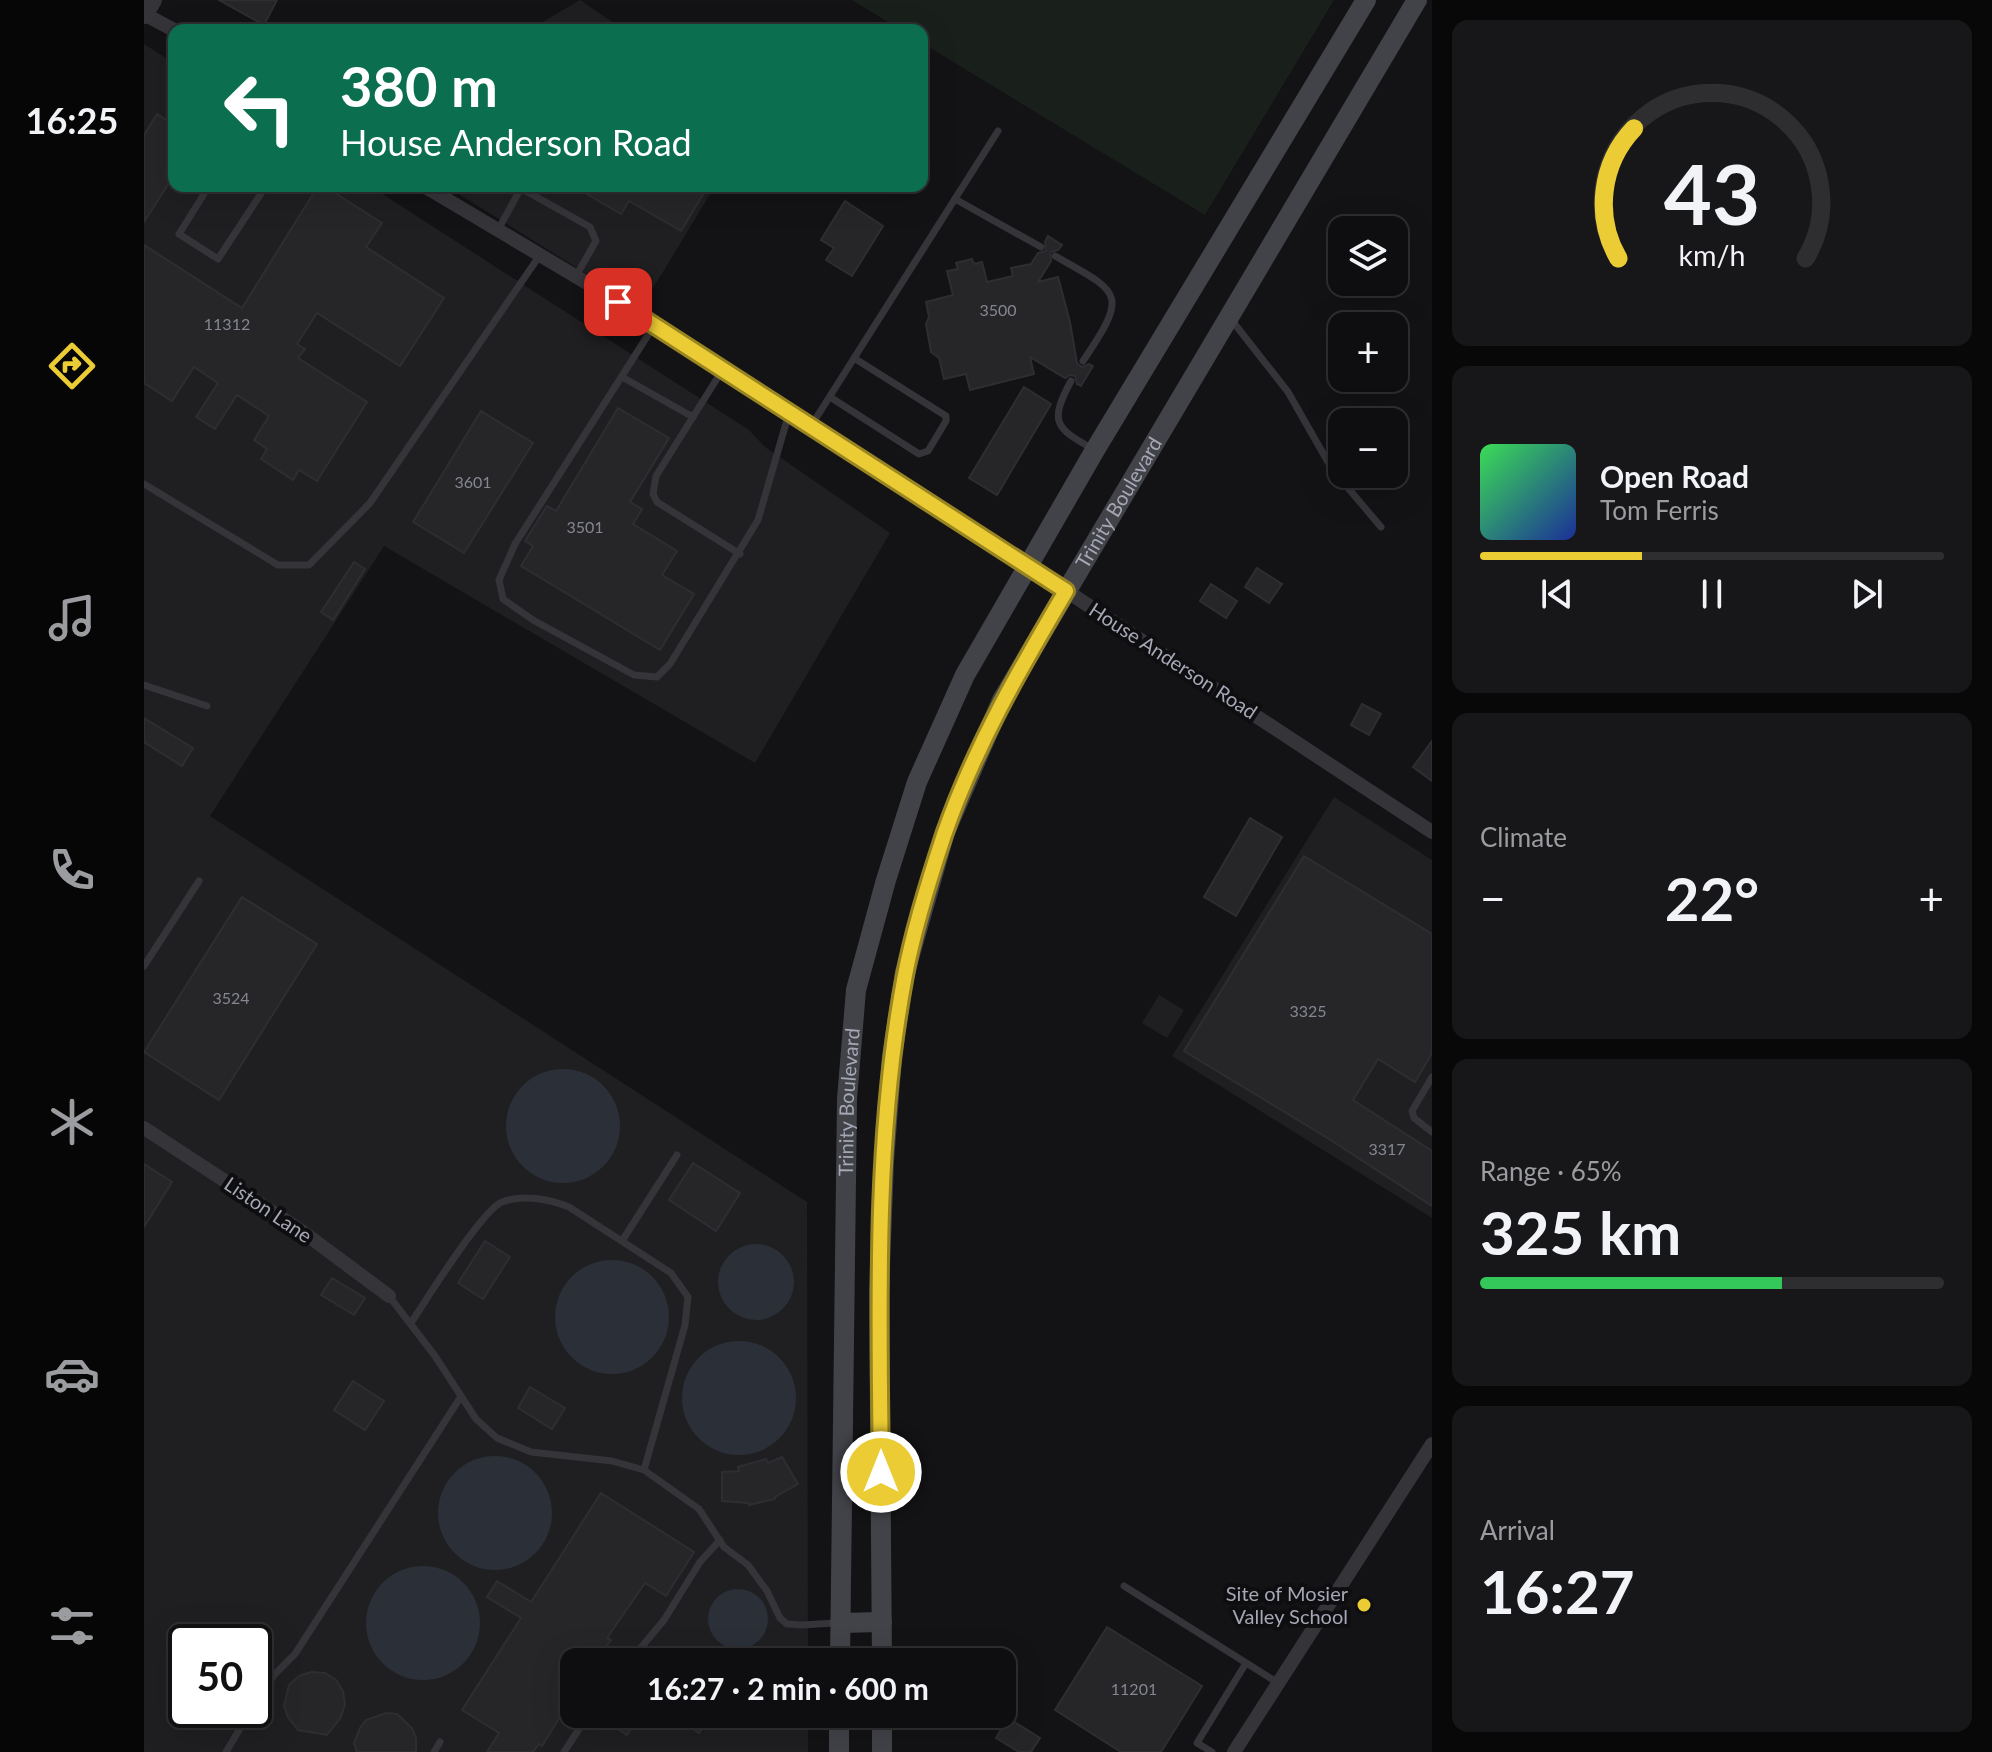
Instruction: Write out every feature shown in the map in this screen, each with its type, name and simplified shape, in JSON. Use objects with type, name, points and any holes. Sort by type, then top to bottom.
[{"type":"main road","name":"Trinity Boulevard","points":[[840,1648],[844,1218],[847,1099],[856,990],[917,782],[965,675],[1027,565],[1366,0]]},
{"type":"main road","name":"Trinity Boulevard","points":[[882,1648],[879,1292],[883,1175],[892,1056],[905,972],[945,832],[1002,700],[1417,0]]},
{"type":"main road","points":[[840,1623],[882,1622]]},
{"type":"main road","points":[[839,1728],[839,1752]]},
{"type":"main road","points":[[882,1728],[882,1752]]},
{"type":"street","points":[[153,0],[144,15],[168,27]]},
{"type":"street","name":"House Anderson Road","points":[[434,192],[655,324],[1432,832]]},
{"type":"street","name":"Liston Lane","points":[[144,1128],[303,1232],[389,1296]]},
{"type":"street","points":[[1234,1752],[1432,1444]]},
{"type":"lane","points":[[811,426],[998,131]]},
{"type":"lane","points":[[205,192],[179,234],[218,259],[262,192]]},
{"type":"lane","points":[[498,230],[517,192]]},
{"type":"lane","points":[[528,192],[590,227],[596,241],[576,276]]},
{"type":"lane","points":[[955,199],[1041,247]]},
{"type":"lane","points":[[144,484],[278,565],[309,565],[370,503],[540,255]]},
{"type":"lane","points":[[1055,256],[1102,282],[1113,300],[1112,310],[1100,335],[1083,361]]},
{"type":"lane","points":[[1229,317],[1288,392],[1332,469],[1381,527]]},
{"type":"lane","points":[[655,324],[515,544],[499,580],[503,599],[533,620],[634,675],[657,677],[670,664],[758,520],[790,412]]},
{"type":"lane","points":[[830,397],[919,454],[928,451],[946,416],[854,358]]},
{"type":"lane","points":[[723,369],[656,476],[653,494],[657,502],[740,554]]},
{"type":"lane","points":[[622,377],[693,417]]},
{"type":"lane","points":[[1071,381],[1061,400],[1059,423],[1064,433],[1095,450]]},
{"type":"lane","points":[[144,685],[207,706]]},
{"type":"lane","points":[[144,966],[199,881]]},
{"type":"lane","points":[[1432,1077],[1412,1111],[1414,1118],[1432,1132]]},
{"type":"lane","points":[[622,1241],[677,1155]]},
{"type":"lane","points":[[411,1323],[469,1238],[499,1203],[519,1198],[552,1200],[569,1207],[671,1273],[688,1297],[685,1325],[644,1470]]},
{"type":"lane","points":[[389,1296],[411,1323],[460,1398],[476,1419],[497,1438],[531,1452],[612,1461],[644,1470],[699,1509],[724,1547],[748,1565],[767,1591],[780,1618],[787,1624],[840,1623]]},
{"type":"lane","points":[[272,1678],[295,1654],[460,1398]]},
{"type":"lane","points":[[641,1648],[664,1620],[700,1562],[720,1540]]},
{"type":"lane","points":[[1124,1586],[1278,1683]]},
{"type":"lane","points":[[1212,1752],[1197,1743],[1246,1663]]},
{"type":"lane","points":[[226,1752],[241,1728]]},
{"type":"lane","points":[[564,1752],[580,1728]]},
{"type":"lane","points":[[434,1752],[440,1742]]},
{"type":"shaded area","points":[[580,0],[615,24],[539,24]]},
{"type":"shaded area","points":[[852,0],[1334,0],[1205,215],[928,47],[928,24],[891,24]]},
{"type":"shaded area","points":[[144,44],[168,59],[168,192],[379,192],[749,430],[765,447],[890,533],[755,763],[384,546],[210,816],[807,1202],[808,1648],[560,1648],[560,1728],[808,1728],[808,1752],[144,1752]]},
{"type":"shaded area","points":[[456,192],[711,192],[641,308]]},
{"type":"shaded area","points":[[1334,797],[1432,860],[1432,1218],[1172,1056]]},
{"type":"shaded area","points":[[1159,995],[1184,1010],[1167,1038],[1142,1023]]},
{"type":"shaded area","points":[[563,1069],[585,1074],[603,1086],[615,1104],[620,1126],[615,1148],[603,1166],[585,1178],[563,1183],[541,1178],[523,1166],[511,1148],[506,1126],[511,1104],[523,1086],[541,1074]]},
{"type":"shaded area","points":[[756,1244],[770,1247],[783,1255],[791,1268],[794,1282],[791,1296],[783,1309],[770,1317],[756,1320],[742,1317],[729,1309],[721,1296],[718,1282],[721,1268],[729,1255],[742,1247]]},
{"type":"shaded area","points":[[612,1260],[634,1265],[652,1277],[664,1295],[669,1317],[664,1339],[652,1357],[634,1369],[612,1374],[590,1369],[572,1357],[560,1339],[555,1317],[560,1295],[572,1277],[590,1265]]},
{"type":"shaded area","points":[[739,1341],[761,1346],[779,1358],[791,1376],[796,1398],[791,1420],[779,1438],[761,1450],[739,1455],[717,1450],[699,1438],[687,1420],[682,1398],[687,1376],[699,1358],[717,1346]]},
{"type":"shaded area","points":[[495,1456],[517,1461],[535,1473],[547,1491],[552,1513],[547,1535],[535,1553],[517,1565],[495,1570],[473,1565],[455,1553],[443,1535],[438,1513],[443,1491],[455,1473],[473,1461]]},
{"type":"shaded area","points":[[423,1566],[445,1571],[463,1583],[475,1601],[480,1623],[475,1645],[463,1663],[445,1675],[423,1680],[401,1675],[383,1663],[371,1645],[366,1623],[371,1601],[383,1583],[401,1571]]},
{"type":"shaded area","points":[[726,1591],[750,1591],[766,1607],[766,1631],[750,1647],[726,1647],[710,1631],[710,1607]]},
{"type":"building","points":[[219,0],[277,0],[262,24]]},
{"type":"building","points":[[157,114],[168,121],[168,184],[144,222],[144,135]]},
{"type":"building","points":[[314,192],[333,192],[382,223],[366,247],[444,298],[400,366],[317,313],[297,344],[305,349],[298,358],[367,402],[317,481],[299,470],[293,480],[261,459],[267,449],[254,440],[269,416],[237,395],[215,429],[196,417],[218,383],[194,367],[172,401],[144,383],[144,245],[242,308]]},
{"type":"building","points":[[583,192],[704,192],[681,231],[629,201],[621,214]]},
{"type":"building","points":[[845,201],[883,226],[852,276],[826,260],[834,248],[821,240]]},
{"type":"building","points":[[1048,236],[1062,245],[1050,252],[1051,261],[1038,282],[1058,277],[1077,363],[1082,367],[1093,366],[1081,386],[1077,384],[1075,376],[1065,378],[1030,357],[1034,374],[970,390],[966,374],[944,379],[939,358],[931,352],[926,302],[953,295],[947,271],[958,269],[956,263],[972,259],[974,264],[982,262],[987,282],[1013,276],[1011,268],[1031,264],[1038,253],[1046,251]]},
{"type":"building","points":[[1024,387],[1051,404],[997,495],[969,478]]},
{"type":"building","points":[[618,408],[669,438],[630,502],[642,509],[633,524],[677,551],[662,575],[694,594],[660,650],[521,566],[533,546],[525,541],[547,506],[556,511]]},
{"type":"building","points":[[481,411],[533,443],[464,553],[413,522]]},
{"type":"building","points":[[354,562],[365,569],[333,620],[321,612]]},
{"type":"building","points":[[1257,568],[1282,584],[1269,603],[1245,587]]},
{"type":"building","points":[[1211,584],[1237,601],[1226,618],[1200,601]]},
{"type":"building","points":[[1362,704],[1381,714],[1369,735],[1351,725]]},
{"type":"building","points":[[144,718],[193,748],[182,766],[144,742]]},
{"type":"building","points":[[1432,741],[1432,781],[1413,767]]},
{"type":"building","points":[[1250,818],[1282,837],[1236,916],[1204,897]]},
{"type":"building","points":[[1304,856],[1432,934],[1432,1053],[1415,1082],[1378,1059],[1353,1100],[1432,1151],[1432,1206],[1184,1051]]},
{"type":"building","points":[[242,897],[317,944],[219,1100],[144,1052]]},
{"type":"building","points":[[693,1163],[740,1193],[716,1231],[669,1200]]},
{"type":"building","points":[[144,1164],[172,1182],[144,1227]]},
{"type":"building","points":[[485,1241],[510,1257],[483,1299],[458,1283]]},
{"type":"building","points":[[332,1278],[365,1298],[354,1315],[321,1295]]},
{"type":"building","points":[[353,1381],[384,1401],[365,1430],[334,1410]]},
{"type":"building","points":[[530,1387],[565,1408],[552,1429],[518,1408]]},
{"type":"building","points":[[782,1457],[798,1484],[775,1499],[749,1505],[722,1501],[722,1472],[739,1471],[738,1467],[766,1459],[768,1463]]},
{"type":"building","points":[[601,1493],[694,1552],[666,1596],[645,1583],[607,1638],[611,1640],[605,1648],[560,1648],[560,1717],[542,1746],[539,1744],[533,1752],[487,1752],[499,1733],[462,1710],[521,1618],[487,1597],[497,1581],[531,1602]]},
{"type":"building","points":[[1107,1627],[1202,1686],[1161,1752],[1121,1752],[1055,1710]]},
{"type":"building","points":[[311,1672],[325,1673],[336,1680],[343,1691],[345,1704],[341,1717],[327,1735],[298,1730],[284,1706],[289,1685],[299,1676]]},
{"type":"building","points":[[386,1713],[397,1714],[412,1728],[416,1752],[357,1752],[354,1743],[360,1728],[366,1720]]},
{"type":"building","points":[[1016,1723],[1040,1738],[1031,1752],[1019,1752],[996,1738],[1002,1728],[1016,1728]]},
{"type":"building","points":[[617,1728],[632,1728],[627,1735]]},
{"type":"place","name":"Site of Mosier Valley School","points":[[1364,1605]]},
{"type":"route","points":[[618,302],[1066,591],[1002,700],[945,832],[905,972],[892,1056],[884,1161],[879,1292],[881,1472]]}]
